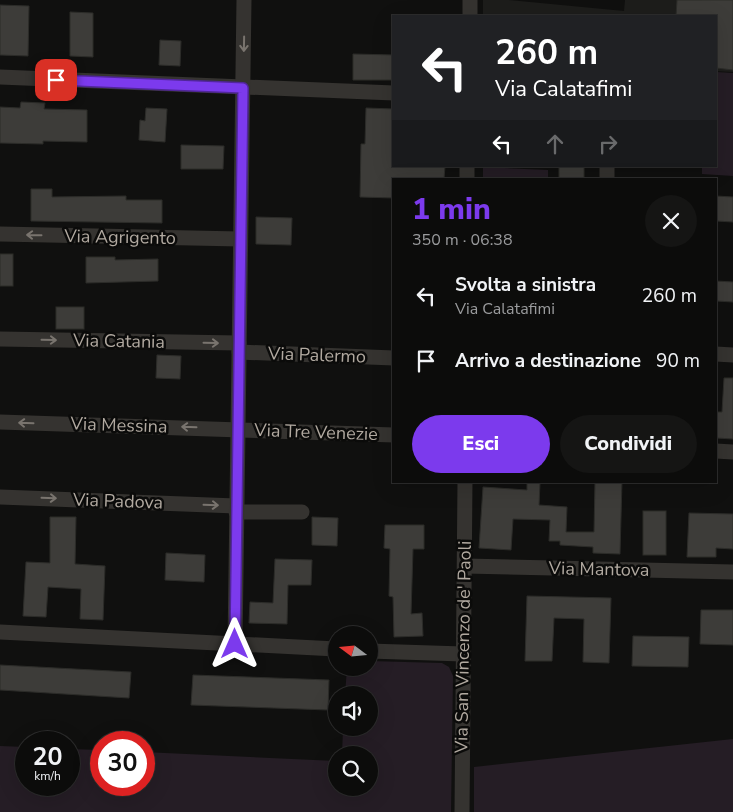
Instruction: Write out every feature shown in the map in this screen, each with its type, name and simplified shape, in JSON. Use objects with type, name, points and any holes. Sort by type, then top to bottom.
[{"type":"street","points":[[235,644],[244,0]]},
{"type":"street","points":[[470,0],[470,15]]},
{"type":"street","points":[[0,77],[392,93]]},
{"type":"street","name":"Via Agrigento","points":[[0,234],[240,239]]},
{"type":"street","name":"Via Catania","points":[[0,339],[239,348]]},
{"type":"street","name":"Via Palermo","points":[[239,348],[392,358]]},
{"type":"street","points":[[717,354],[733,355]]},
{"type":"street","name":"Via Messina","points":[[0,422],[238,429]]},
{"type":"street","name":"Via Tre Venezie","points":[[238,429],[392,435]]},
{"type":"street","points":[[717,451],[733,452]]},
{"type":"street","name":"Via San Vincenzo de' Paoli","points":[[462,812],[465,483]]},
{"type":"street","name":"Via Padova","points":[[0,496],[302,512]]},
{"type":"street","name":"Via Mantova","points":[[465,566],[733,572]]},
{"type":"street","points":[[0,632],[328,649]]},
{"type":"street","points":[[378,651],[463,654]]},
{"type":"shaded area","points":[[483,0],[509,0],[624,11],[625,0],[733,0],[733,72],[717,71],[717,15],[483,15]]},
{"type":"shaded area","points":[[717,72],[733,73],[733,176],[702,174],[702,167],[717,167]]},
{"type":"shaded area","points":[[483,167],[548,170],[548,178],[483,178]]},
{"type":"shaded area","points":[[378,661],[442,663],[449,667],[453,676],[451,812],[0,812],[0,746],[15,747],[15,796],[80,796],[80,749],[90,750],[90,796],[155,796],[155,753],[328,761],[328,796],[378,796],[378,746],[342,746],[343,736],[378,736],[378,686],[346,686],[346,676],[378,676]]},
{"type":"shaded area","points":[[733,739],[733,812],[474,812],[474,767]]},
{"type":"building","points":[[677,0],[733,0],[733,70],[717,68],[717,15],[676,15]]},
{"type":"building","points":[[0,5],[29,6],[28,56],[0,55]]},
{"type":"building","points":[[70,12],[93,13],[93,57],[70,56]]},
{"type":"building","points":[[160,40],[181,41],[180,66],[159,65]]},
{"type":"building","points":[[353,54],[392,55],[392,80],[353,80]]},
{"type":"building","points":[[21,102],[45,103],[44,109],[87,110],[87,142],[43,141],[43,144],[0,143],[0,107],[20,108]]},
{"type":"building","points":[[146,108],[167,109],[165,142],[139,140],[140,120],[145,121]]},
{"type":"building","points":[[366,108],[392,109],[392,167],[445,167],[444,178],[392,178],[392,198],[360,197],[361,144],[365,144]]},
{"type":"building","points":[[181,145],[224,146],[223,169],[181,169]]},
{"type":"building","points":[[559,167],[584,167],[584,178],[559,178]]},
{"type":"building","points":[[31,189],[52,189],[52,197],[126,196],[126,200],[162,200],[162,223],[31,221]]},
{"type":"building","points":[[717,196],[733,197],[733,222],[717,221]]},
{"type":"building","points":[[256,217],[292,218],[291,245],[256,244]]},
{"type":"building","points":[[0,254],[13,254],[13,286],[0,286]]},
{"type":"building","points":[[86,257],[115,257],[115,260],[158,259],[158,281],[86,283]]},
{"type":"building","points":[[717,281],[733,282],[733,302],[717,301]]},
{"type":"building","points":[[56,307],[84,307],[84,329],[56,329]]},
{"type":"building","points":[[157,355],[181,356],[180,379],[156,378]]},
{"type":"building","points":[[724,378],[733,378],[733,439],[717,438],[717,412],[722,412]]},
{"type":"building","points":[[527,483],[540,483],[539,505],[567,507],[566,532],[594,532],[595,483],[622,483],[620,554],[593,553],[593,547],[560,545],[560,541],[549,541],[550,520],[513,519],[511,550],[479,548],[483,487],[527,490]]},
{"type":"building","points":[[643,511],[666,511],[666,555],[643,555]]},
{"type":"building","points":[[689,513],[733,514],[733,549],[716,548],[716,557],[687,557]]},
{"type":"building","points":[[50,517],[76,517],[75,564],[105,566],[103,620],[80,619],[81,589],[48,587],[46,617],[23,616],[26,562],[50,563]]},
{"type":"building","points":[[312,517],[338,518],[337,546],[312,545]]},
{"type":"building","points":[[385,525],[424,525],[424,549],[413,549],[411,614],[422,613],[423,636],[394,637],[393,597],[389,596],[390,549],[384,548]]},
{"type":"building","points":[[166,553],[205,555],[204,582],[165,580]]},
{"type":"building","points":[[275,559],[312,560],[311,585],[288,585],[287,624],[249,623],[250,602],[273,603]]},
{"type":"building","points":[[527,596],[611,598],[609,663],[583,662],[584,619],[554,618],[552,661],[525,661]]},
{"type":"building","points":[[701,610],[733,610],[733,645],[700,644]]},
{"type":"building","points":[[633,636],[689,637],[688,667],[632,666]]},
{"type":"building","points":[[0,665],[131,672],[129,698],[0,690]]},
{"type":"building","points":[[193,675],[329,680],[328,710],[191,705]]},
{"type":"route","points":[[56,80],[243,88],[235,644]]}]
